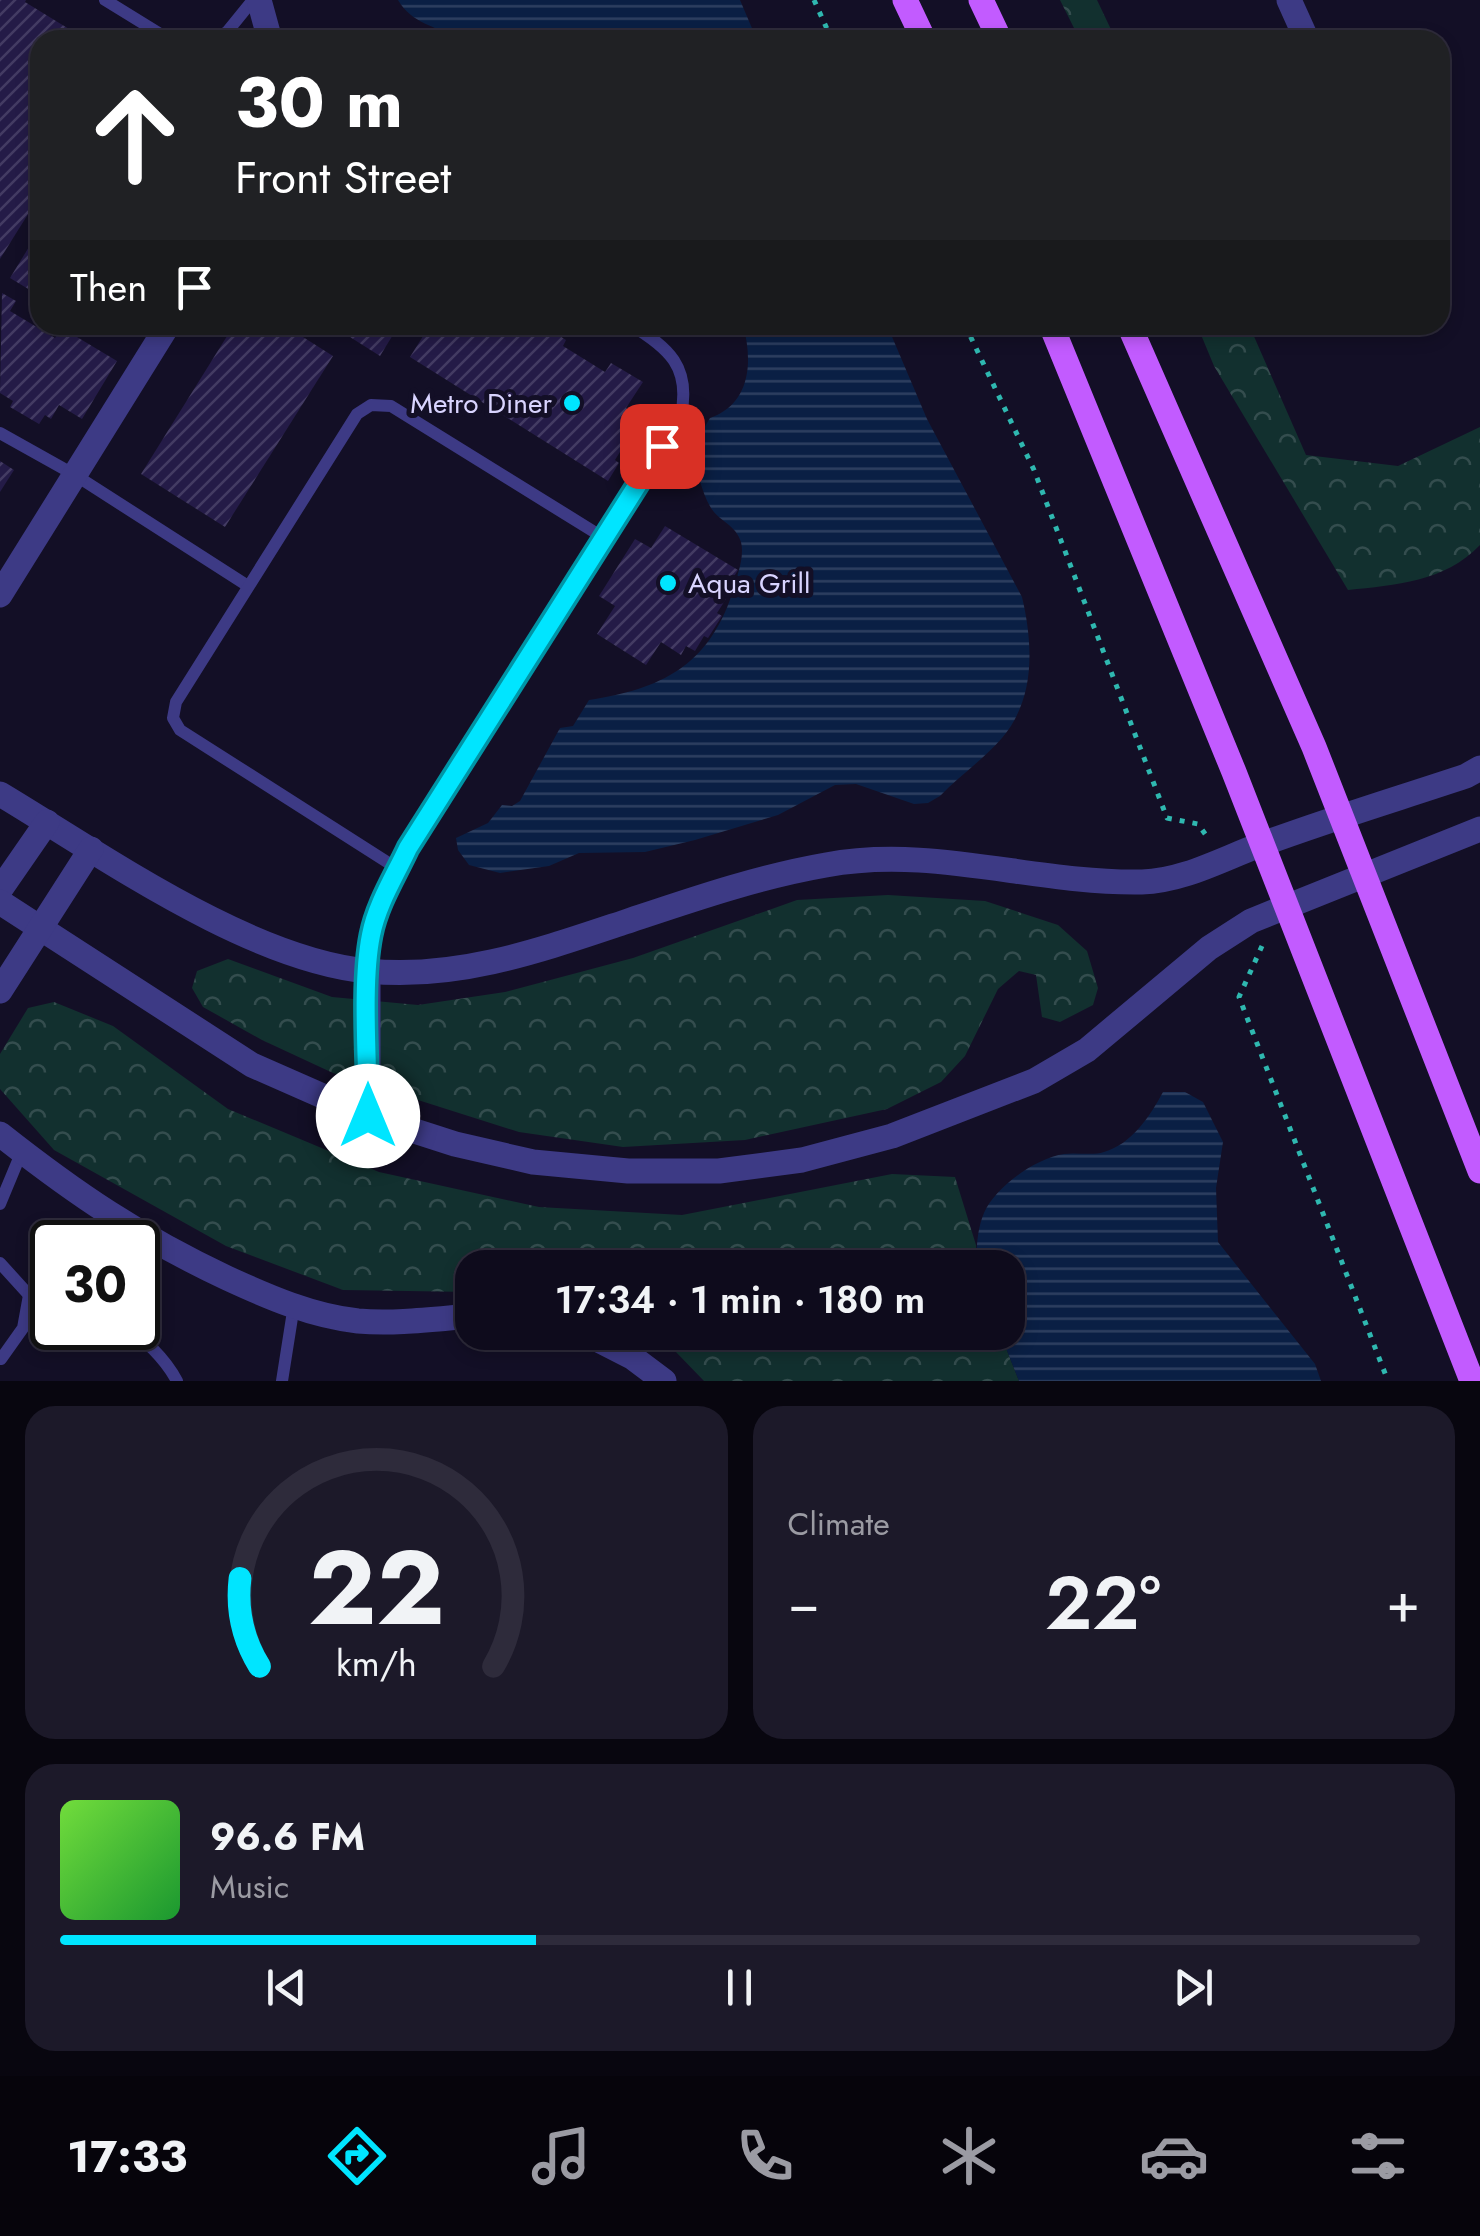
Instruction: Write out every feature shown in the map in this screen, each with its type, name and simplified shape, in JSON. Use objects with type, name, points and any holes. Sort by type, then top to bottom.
[{"type":"main road","points":[[905,0],[919,30]]},
{"type":"main road","points":[[982,0],[996,30]]},
{"type":"main road","points":[[1055,335],[1286,906],[1472,1381]]},
{"type":"main road","points":[[1134,335],[1343,818],[1480,1171]]},
{"type":"street","points":[[256,0],[266,30]]},
{"type":"street","points":[[1289,0],[1302,30]]},
{"type":"street","points":[[0,595],[162,335]]},
{"type":"street","points":[[0,794],[239,932],[314,961],[368,971],[443,971],[502,962],[777,874],[832,864],[888,857],[1070,880],[1146,882],[1178,876],[1480,768]]},
{"type":"street","points":[[0,890],[48,822]]},
{"type":"street","points":[[0,902],[252,1065],[368,1116],[456,1144],[552,1164],[628,1172],[719,1171],[802,1160],[892,1136],[1034,1081],[1087,1050],[1209,948],[1252,921],[1480,829]]},
{"type":"street","points":[[0,991],[91,849]]},
{"type":"street","points":[[368,971],[368,1116]]},
{"type":"street","points":[[0,1134],[80,1196],[141,1236],[266,1296],[354,1320],[400,1322],[455,1317]]},
{"type":"street","points":[[618,1350],[664,1381]]},
{"type":"lane","points":[[105,0],[154,30]]},
{"type":"lane","points":[[229,30],[256,0]]},
{"type":"lane","points":[[368,971],[371,934],[398,868],[681,414],[686,394],[682,373],[668,351],[645,335]]},
{"type":"lane","points":[[398,868],[180,730],[173,718],[176,702],[248,586],[358,414],[372,406],[391,406],[604,538]]},
{"type":"lane","points":[[0,433],[74,475],[248,586]]},
{"type":"lane","points":[[0,1204],[22,1152]]},
{"type":"lane","points":[[0,1263],[29,1295],[23,1328],[2,1358]]},
{"type":"lane","points":[[282,1381],[294,1306]]},
{"type":"lane","points":[[152,1350],[172,1370],[177,1381]]},
{"type":"path","points":[[814,0],[828,30]]},
{"type":"path","points":[[971,335],[1034,470],[1167,818],[1198,824],[1222,860]]},
{"type":"path","points":[[1252,921],[1263,949],[1239,997],[1388,1381]]},
{"type":"green space","points":[[1060,0],[1097,0],[1111,30],[1075,30]]},
{"type":"green space","points":[[1201,335],[1253,335],[1306,455],[1398,466],[1480,427],[1480,545],[1451,567],[1418,580],[1348,590],[1214,366]]},
{"type":"green space","points":[[888,895],[985,901],[1058,925],[1087,951],[1098,988],[1093,1005],[1060,1022],[1042,1017],[1036,975],[1019,971],[998,989],[965,1056],[941,1082],[887,1109],[745,1140],[623,1147],[519,1132],[333,1073],[203,1007],[192,988],[197,971],[228,959],[332,997],[418,1005],[505,992],[633,958],[797,900]]},
{"type":"green space","points":[[54,1002],[113,1026],[228,1109],[379,1172],[539,1207],[682,1215],[892,1174],[955,1177],[976,1250],[455,1250],[455,1292],[343,1290],[226,1246],[54,1150],[0,1089],[0,1054],[28,1008]]},
{"type":"green space","points":[[1007,1350],[1019,1381],[704,1381],[675,1351]]},
{"type":"water","points":[[398,0],[740,0],[753,30],[439,30]]},
{"type":"water","points":[[745,335],[891,335],[927,419],[1022,597],[1029,670],[1013,722],[987,753],[928,803],[914,804],[856,784],[835,785],[778,815],[645,852],[579,853],[549,866],[500,873],[469,865],[458,850],[456,838],[488,823],[502,805],[512,806],[520,801],[560,728],[573,726],[589,700],[638,689],[678,670],[710,639],[722,619],[740,568],[741,542],[708,502],[691,450],[710,418],[734,403],[741,392],[748,353]]},
{"type":"water","points":[[1163,1092],[1185,1092],[1203,1102],[1223,1142],[1216,1188],[1218,1242],[1315,1364],[1321,1381],[1019,1381],[1007,1350],[1025,1350],[1025,1250],[977,1250],[984,1213],[997,1193],[1041,1161],[1114,1148],[1132,1136]]},
{"type":"building","points":[[0,0],[26,0],[71,30],[30,30],[30,211],[0,259]]},
{"type":"building","points":[[30,245],[30,290],[10,278]]},
{"type":"building","points":[[2,293],[16,301],[10,311],[30,323],[30,335],[74,335],[117,361],[82,419],[59,405],[51,419],[45,415],[39,424],[10,407],[13,401],[0,393]]},
{"type":"building","points":[[228,335],[300,335],[333,356],[225,527],[141,474]]},
{"type":"building","points":[[347,335],[393,335],[380,356]]},
{"type":"building","points":[[424,335],[558,335],[566,340],[563,346],[605,372],[611,363],[643,382],[626,408],[641,418],[615,460],[619,463],[608,481],[410,357]]},
{"type":"building","points":[[0,461],[14,470],[0,492]]},
{"type":"building","name":"Aqua Grill","points":[[665,526],[738,570],[721,597],[726,599],[717,613],[722,616],[708,638],[704,636],[695,651],[686,646],[681,655],[661,642],[646,665],[597,634],[615,606],[599,596],[635,539],[651,548]]},
{"type":"place","name":"Metro Diner","points":[[572,403]]},
{"type":"place","name":"Aqua Grill","points":[[668,583]]},
{"type":"route","points":[[368,1116],[368,971],[371,934],[383,899],[408,848],[662,446]]}]
